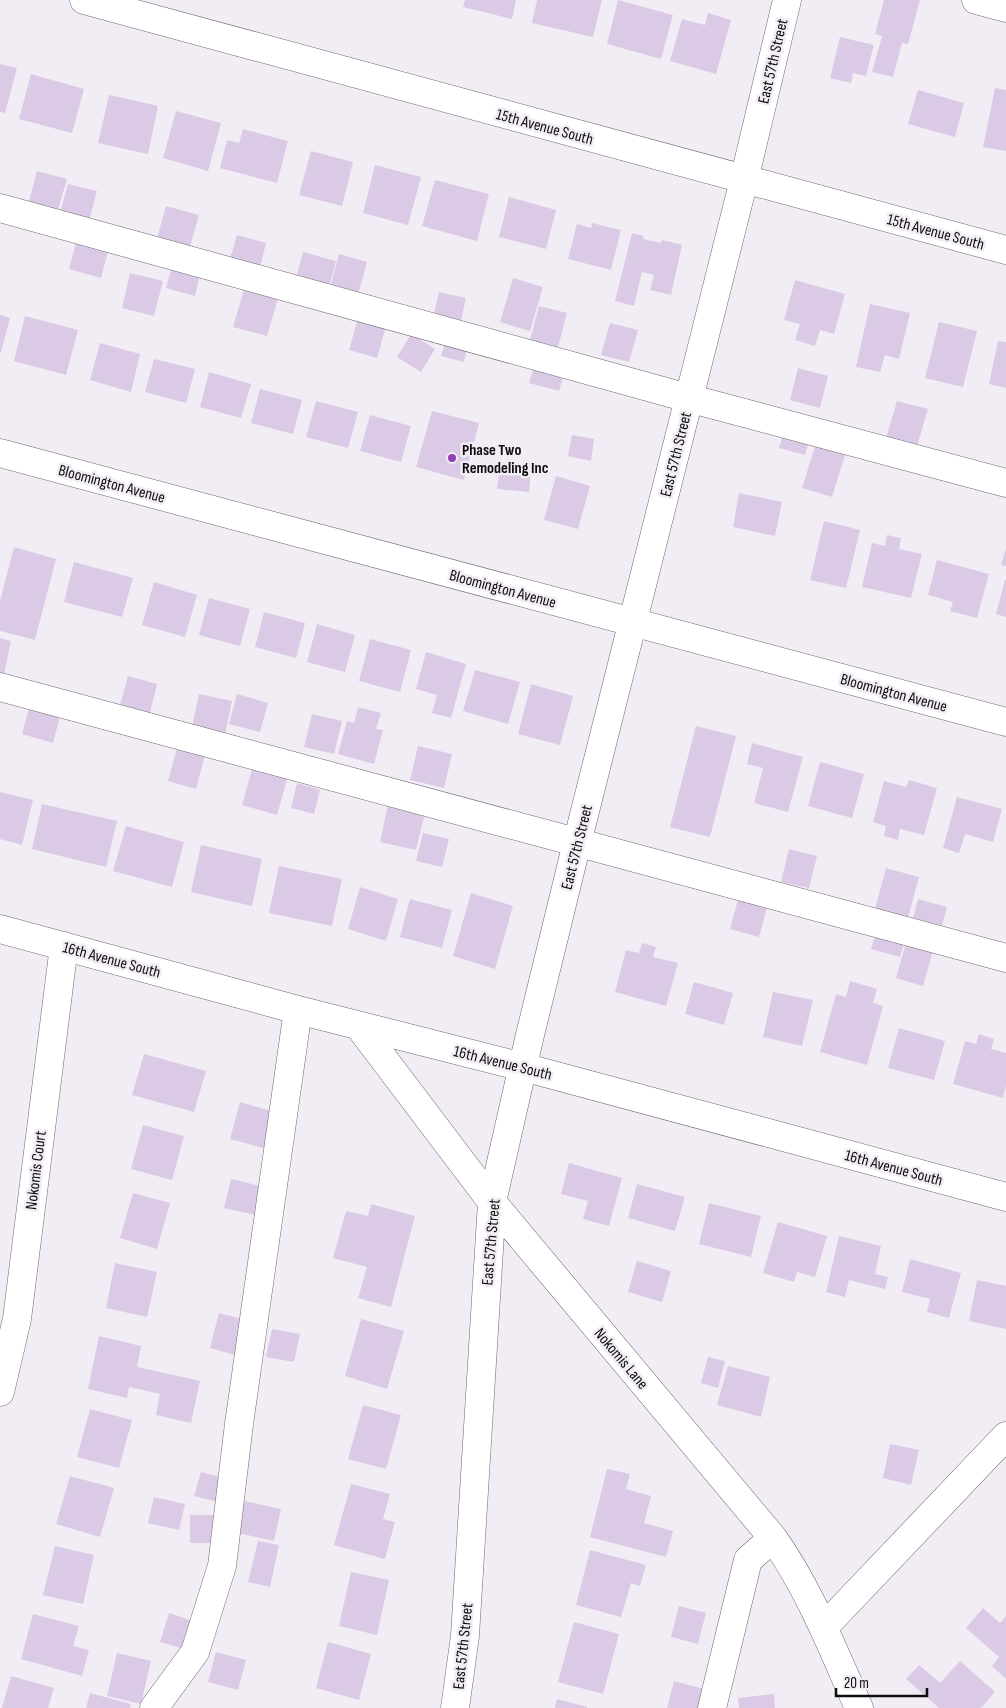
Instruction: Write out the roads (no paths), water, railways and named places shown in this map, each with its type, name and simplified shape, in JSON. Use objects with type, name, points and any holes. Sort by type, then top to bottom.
[{"type":"street","name":"15th Avenue South","points":[[84,0],[1006,250]]},
{"type":"street","name":"East 57th Street","points":[[455,1708],[465,1636],[492,1202],[577,843],[744,180],[787,0]]},
{"type":"street","points":[[976,0],[1006,8]]},
{"type":"street","points":[[0,208],[688,398],[1006,483]]},
{"type":"street","name":"Bloomington Avenue","points":[[0,453],[1006,722]]},
{"type":"street","points":[[0,687],[1006,958]]},
{"type":"street","name":"16th Avenue South","points":[[0,929],[298,1010],[523,1067],[1006,1197]]},
{"type":"street","name":"Nokomis Court","points":[[0,1392],[17,1319],[64,946]]},
{"type":"street","points":[[154,1708],[195,1652],[222,1566],[239,1424],[298,1010]]},
{"type":"street","name":"Nokomis Lane","points":[[358,1025],[492,1202],[772,1538],[791,1564],[824,1627],[859,1708]]},
{"type":"street","points":[[824,1627],[1006,1436]]},
{"type":"street","points":[[712,1708],[748,1560],[772,1538]]},
{"type":"place","name":"Phase Two Remodeling Inc","points":[[452,458]]}]
